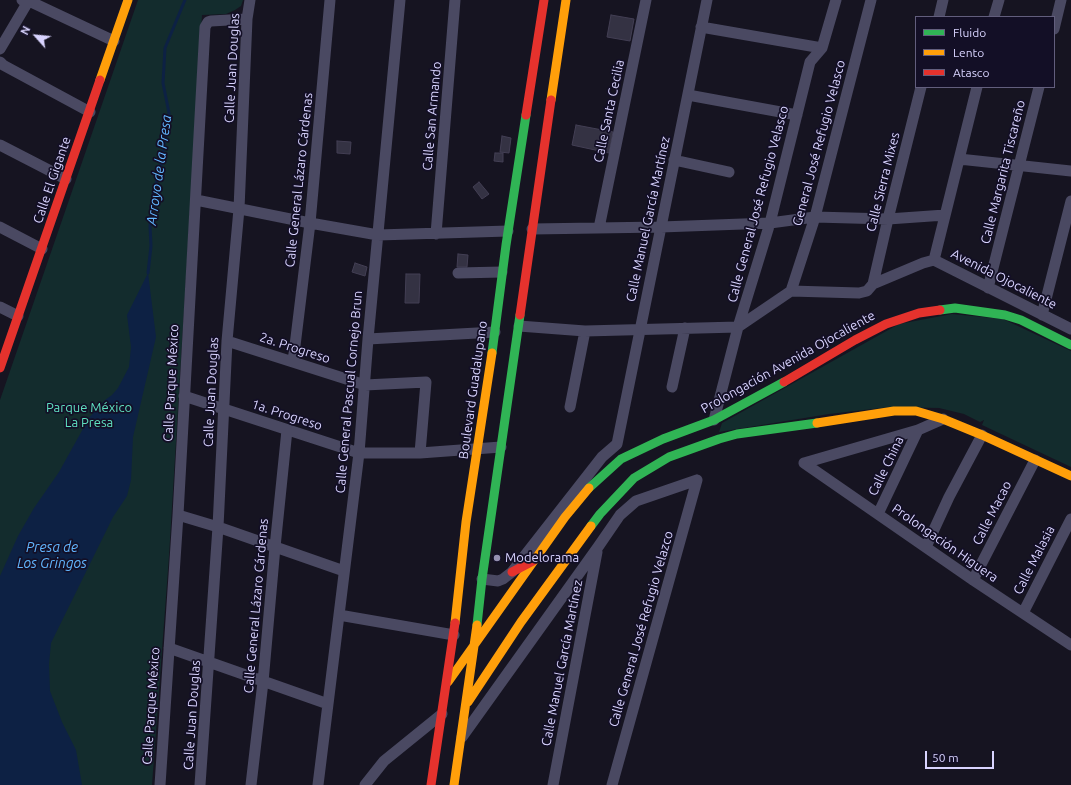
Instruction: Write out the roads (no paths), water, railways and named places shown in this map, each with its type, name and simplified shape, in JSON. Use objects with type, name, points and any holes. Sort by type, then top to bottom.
[{"type":"main road","name":"Calle El Gigante","points":[[0,368],[128,0]]},
{"type":"main road","name":"Boulevard Guadalupano","points":[[431,785],[445,686],[460,640],[466,522],[495,332],[508,231],[544,0]]},
{"type":"main road","points":[[454,785],[475,644],[482,579],[566,0]]},
{"type":"main road","name":"Prolongación Avenida Ojocaliente","points":[[445,686],[565,518],[588,489],[621,459],[663,439],[714,420],[796,376],[855,340],[886,324],[919,313],[955,308],[998,314],[1020,320],[1071,345]]},
{"type":"main road","points":[[466,704],[489,672],[521,622],[600,514],[634,478],[670,457],[737,434],[794,427],[894,411],[916,410],[982,435],[1071,476]]},
{"type":"main road","points":[[512,572],[534,560]]},
{"type":"main road","points":[[460,640],[471,668],[481,672],[489,672]]},
{"type":"street","points":[[0,49],[27,0],[114,41]]},
{"type":"street","name":"Calle Juan Douglas","points":[[200,785],[210,662],[227,341],[239,209],[247,19],[250,0]]},
{"type":"street","name":"Calle General Lázaro Cárdenas","points":[[293,362],[310,223],[330,0]]},
{"type":"street","name":"Calle General Pascual Cornejo Brun","points":[[318,785],[359,453],[368,339],[400,0]]},
{"type":"street","name":"Calle San Armando","points":[[436,234],[455,0]]},
{"type":"street","name":"Calle Santa Cecilia","points":[[599,228],[646,0]]},
{"type":"street","name":"Calle Manuel García Martínez","points":[[512,572],[597,463],[617,444],[707,0]]},
{"type":"street","name":"Calle General José Refugio Velasco","points":[[714,420],[738,327],[770,223],[810,62],[822,48],[836,0]]},
{"type":"street","name":"General José Refugio Velasco","points":[[791,291],[816,217],[871,0]]},
{"type":"street","points":[[939,16],[943,0]]},
{"type":"street","points":[[994,16],[998,0]]},
{"type":"street","points":[[1055,25],[1061,0]]},
{"type":"street","name":"Calle Parque México","points":[[160,785],[178,515],[205,27],[208,22],[211,21],[247,19]]},
{"type":"street","points":[[701,27],[822,48]]},
{"type":"street","points":[[0,62],[90,112]]},
{"type":"street","name":"Calle Sierra Mixes","points":[[873,284],[921,88]]},
{"type":"street","points":[[934,260],[977,88]]},
{"type":"street","name":"Calle Margarita Tiscareño","points":[[988,288],[1039,88]]},
{"type":"street","points":[[688,95],[797,115]]},
{"type":"street","points":[[0,145],[66,179]]},
{"type":"street","points":[[959,159],[1071,171]]},
{"type":"street","points":[[674,160],[729,172]]},
{"type":"street","points":[[196,200],[378,235],[508,231]]},
{"type":"street","points":[[1042,315],[1071,201]]},
{"type":"street","points":[[532,229],[661,227],[770,223],[816,217],[888,219],[945,215]]},
{"type":"street","points":[[0,227],[42,248]]},
{"type":"street","name":"Avenida Ojocaliente","points":[[791,291],[859,293],[867,291],[873,284],[923,263],[934,260],[1071,329]]},
{"type":"street","points":[[458,273],[502,272]]},
{"type":"street","points":[[519,326],[585,331],[738,327],[791,291]]},
{"type":"street","points":[[0,307],[18,316]]},
{"type":"street","points":[[672,387],[685,328]]},
{"type":"street","points":[[570,407],[585,331]]},
{"type":"street","points":[[368,339],[495,332]]},
{"type":"street","name":"2a. Progreso","points":[[227,341],[365,385],[426,382],[420,452]]},
{"type":"street","name":"1a. Progreso","points":[[184,396],[359,453],[420,452],[478,449],[501,446]]},
{"type":"street","points":[[918,430],[943,419]]},
{"type":"street","name":"Calle General Lázaro Cárdenas","points":[[251,785],[263,682],[275,547],[288,430]]},
{"type":"street","name":"Prolongación Higuera","points":[[918,430],[804,463],[973,580],[1071,645]]},
{"type":"street","name":"Calle China","points":[[878,514],[918,430]]},
{"type":"street","points":[[926,547],[942,512],[982,435]]},
{"type":"street","name":"Calle Macao","points":[[973,580],[1035,460]]},
{"type":"street","name":"Calle General José Refugio Velazco","points":[[612,526],[623,512],[636,501],[696,480],[612,785]]},
{"type":"street","points":[[461,738],[612,526],[600,514]]},
{"type":"street","points":[[178,515],[218,527],[344,571]]},
{"type":"street","name":"Calle Malasia","points":[[1023,613],[1071,519]]},
{"type":"street","name":"Calle Manuel García Martínez","points":[[553,785],[598,547]]},
{"type":"street","points":[[482,579],[498,581],[512,572]]},
{"type":"street","points":[[339,615],[460,640]]},
{"type":"street","points":[[169,648],[328,704]]},
{"type":"street","points":[[364,785],[384,761],[442,714]]},
{"type":"water","name":"Presa de Los Gringos","points":[[148,273],[156,337],[133,437],[131,480],[127,496],[113,517],[51,643],[49,664],[50,691],[62,722],[76,750],[82,785],[0,785],[0,576],[18,536],[34,508],[59,472],[89,418],[118,388],[129,367],[131,347],[127,315]]},
{"type":"waterway","name":"Arroyo de la Presa","points":[[148,273],[151,246],[150,226],[153,195],[161,165],[169,113],[163,83],[165,48],[185,0]]},
{"type":"place","name":"Modelorama","points":[[497,558]]},
{"type":"park label","name":"Parque México La Presa","points":[[89,416]]}]
